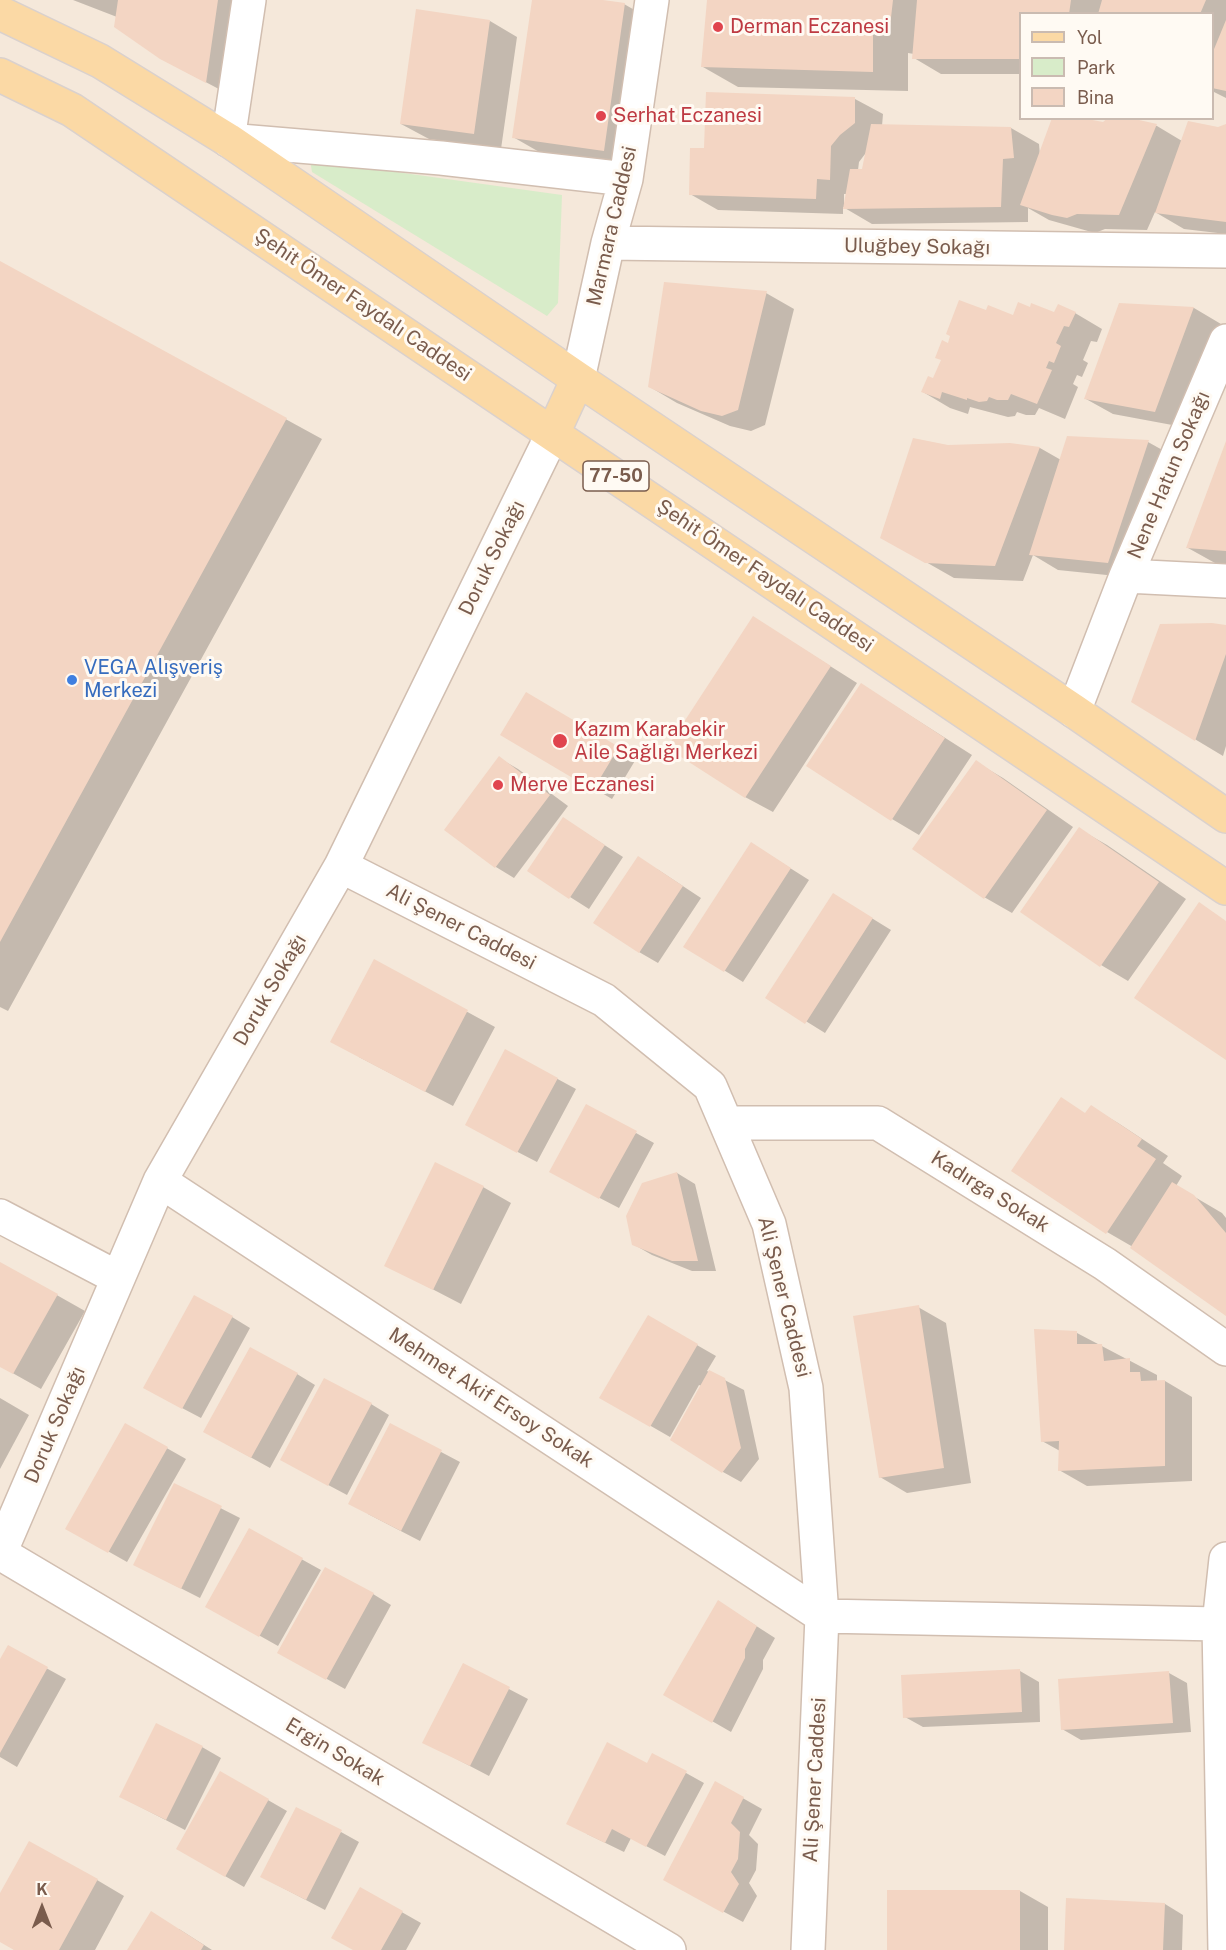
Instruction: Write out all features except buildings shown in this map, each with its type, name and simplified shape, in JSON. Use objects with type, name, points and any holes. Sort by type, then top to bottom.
[{"type":"main road","name":"77-50","points":[[0,13],[100,61],[228,140],[1226,816]]},
{"type":"main road","name":"Şehit Ömer Faydalı Caddesi","points":[[0,75],[72,110],[1226,888]]},
{"type":"main road","points":[[553,433],[578,379]]},
{"type":"street","points":[[249,0],[228,140],[441,158],[626,179]]},
{"type":"street","name":"Marmara Caddesi","points":[[578,379],[608,243],[626,179],[652,0]]},
{"type":"street","name":"Uluğbey Sokağı","points":[[608,243],[1226,251]]},
{"type":"street","name":"Nene Hatun Sokağı","points":[[1074,711],[1126,576],[1226,341]]},
{"type":"street","name":"Doruk Sokağı","points":[[0,1553],[160,1181],[341,866],[553,433]]},
{"type":"street","points":[[1126,576],[1226,581]]},
{"type":"street","name":"Ali Şener Caddesi","points":[[341,866],[604,1000],[710,1086],[726,1123],[769,1224],[806,1388],[822,1616],[808,1950]]},
{"type":"street","name":"Kadırga Sokak","points":[[726,1123],[878,1123],[1105,1264],[1226,1349]]},
{"type":"street","name":"Mehmet Akif Ersoy Sokak","points":[[160,1181],[822,1616]]},
{"type":"street","points":[[0,1216],[118,1278]]},
{"type":"street","name":"Ergin Sokak","points":[[0,1553],[669,1950]]},
{"type":"street","points":[[1225,1950],[1219,1624],[1226,1559]]},
{"type":"street","points":[[822,1616],[1219,1624]]},
{"type":"shaded area","points":[[0,0],[1226,0],[1226,1950],[0,1950]]},
{"type":"green space","points":[[310,160],[562,195],[558,303],[547,316],[312,172]]},
{"type":"place","name":"Derman Eczanesi","points":[[718,27]]},
{"type":"place","name":"Serhat Eczanesi","points":[[601,116]]},
{"type":"place","name":"VEGA Alışveriş Merkezi","points":[[72,680]]},
{"type":"place","name":"Kazım Karabekir Aile Sağlığı Merkezi","points":[[560,741]]},
{"type":"place","name":"Merve Eczanesi","points":[[498,785]]}]
